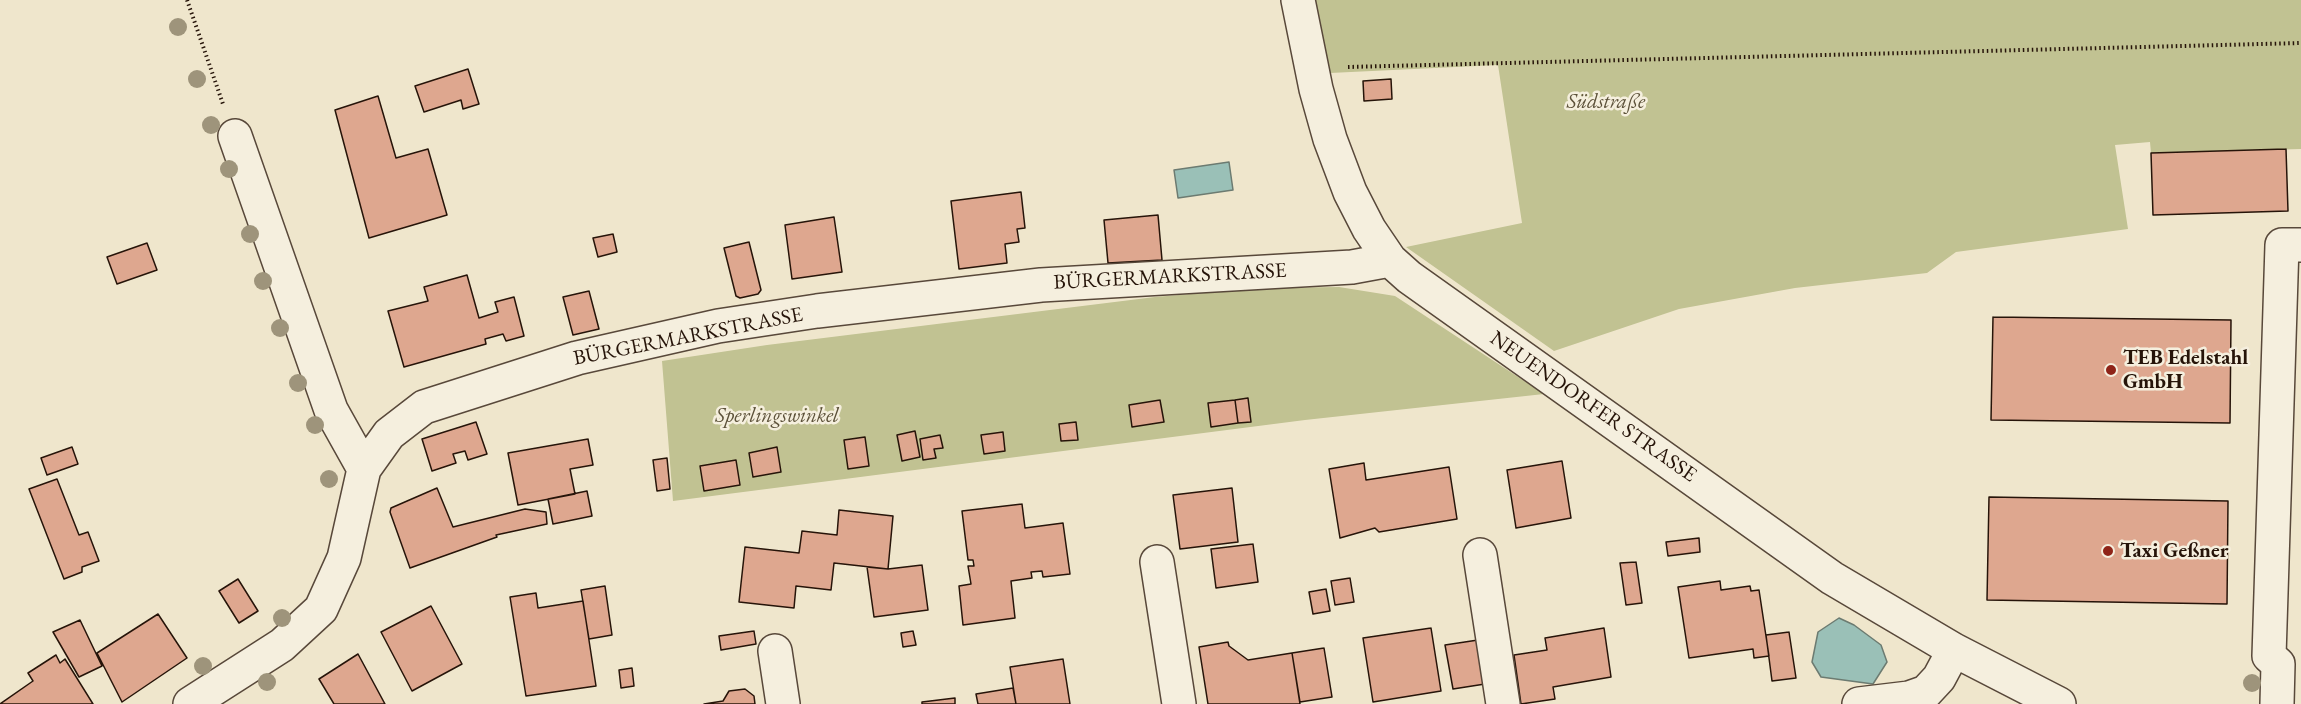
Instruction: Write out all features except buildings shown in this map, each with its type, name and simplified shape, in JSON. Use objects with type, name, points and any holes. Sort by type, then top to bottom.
[{"type":"street","name":"NEUENDORFER STRASSE","points":[[1298,0],[1312,69],[1330,139],[1350,192],[1369,229],[1390,260],[1409,277],[1833,578],[2043,700]]},
{"type":"street","points":[[234,136],[331,410],[364,469]]},
{"type":"street","points":[[2277,704],[2290,659],[2269,656],[2282,245],[2301,244]]},
{"type":"street","name":"BÜRGERMARKSTRASSE","points":[[190,704],[282,645],[321,609],[344,558],[364,469],[389,434],[424,407],[577,358],[647,341],[817,311],[1041,285],[1352,267],[1390,260]]},
{"type":"street","points":[[1480,555],[1503,704]]},
{"type":"street","points":[[1156,562],[1179,704]]},
{"type":"street","points":[[1859,704],[1909,698],[1926,692],[1939,678],[1954,650]]},
{"type":"street","points":[[775,651],[783,704]]},
{"type":"path","points":[[187,0],[234,136]]},
{"type":"path","points":[[1312,69],[2301,43]]},
{"type":"green space","name":"Südstraße","points":[[1315,0],[2301,0],[2301,149],[2151,153],[2150,142],[2115,145],[2128,229],[1956,252],[1927,273],[1795,288],[1679,309],[1554,351],[1406,247],[1522,223],[1498,65],[1330,73]]},
{"type":"green space","name":"Sperlingswinkel","points":[[1339,287],[1395,296],[1544,394],[1305,420],[673,501],[662,361],[767,345],[1155,297],[1263,288]]},
{"type":"water","points":[[1229,162],[1233,190],[1178,198],[1174,170]]},
{"type":"water","points":[[1839,618],[1854,625],[1881,645],[1887,662],[1873,684],[1821,677],[1812,662],[1818,632]]},
{"type":"place","name":"TEB Edelstahl GmbH","points":[[2111,370]]},
{"type":"place","name":"Taxi Geßner","points":[[2108,551]]}]
